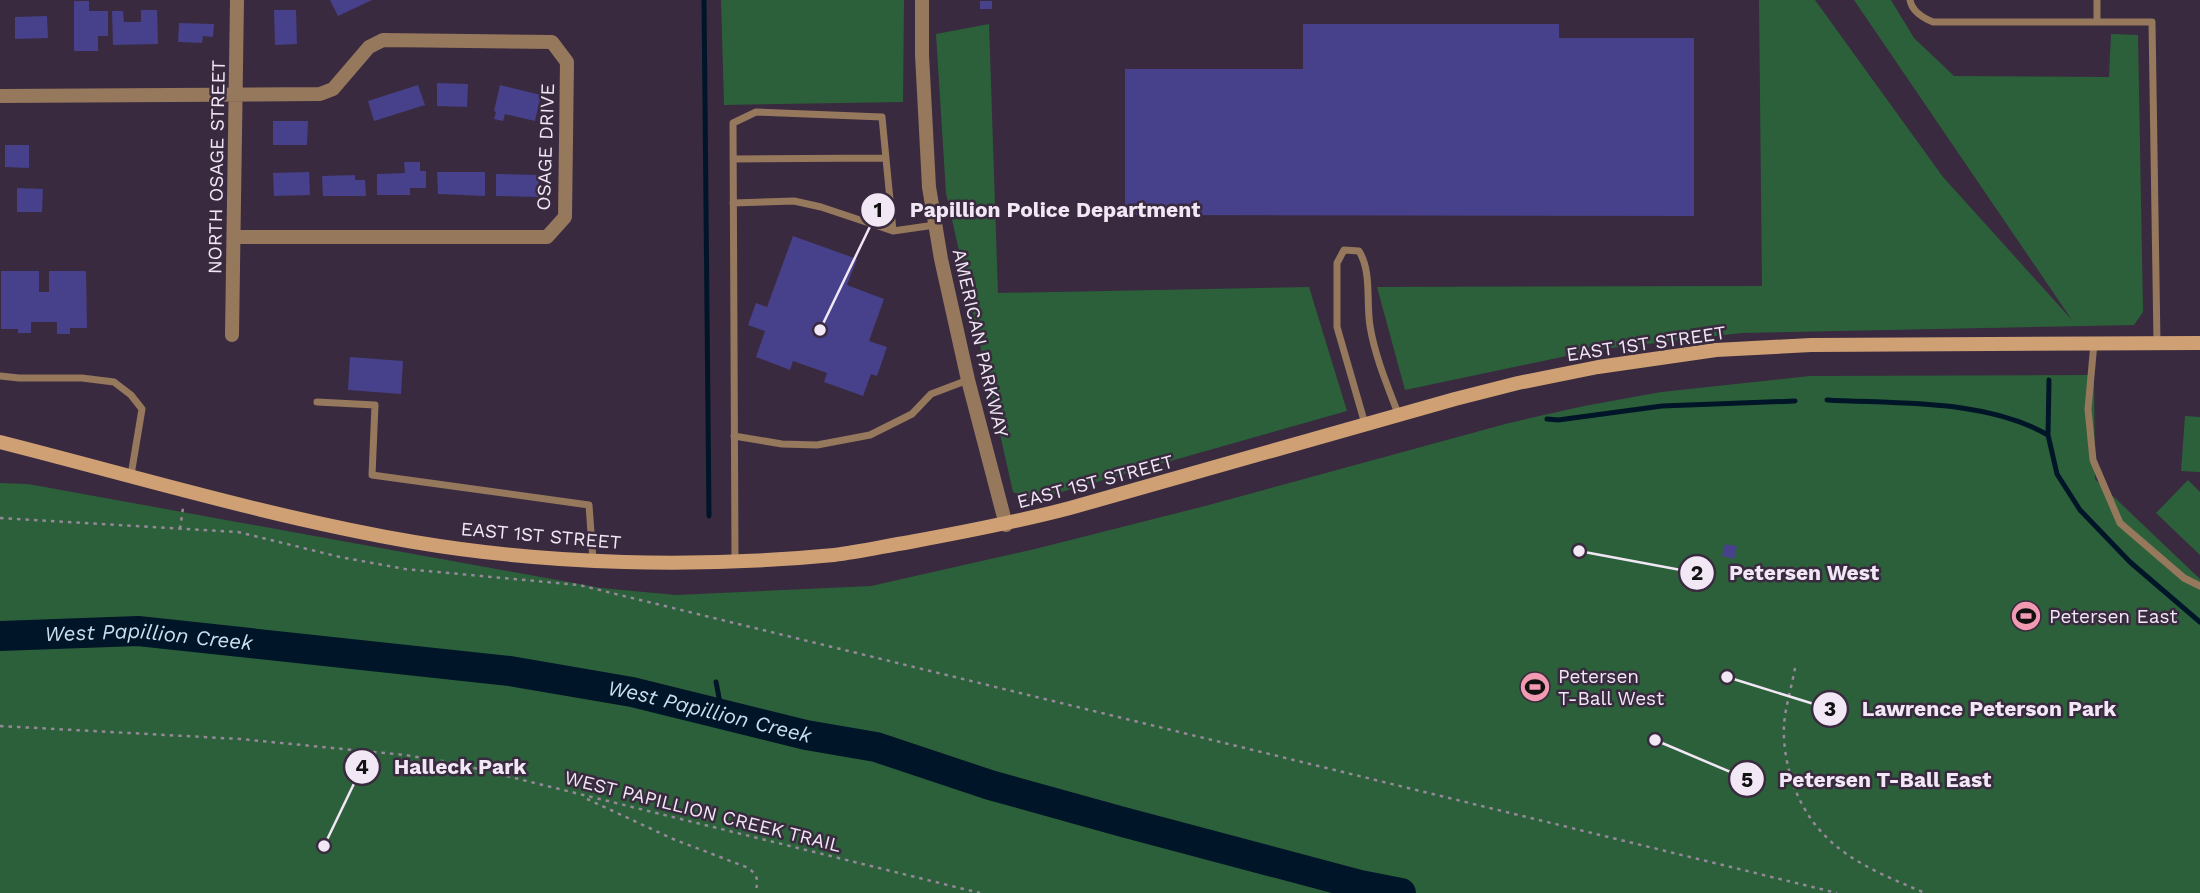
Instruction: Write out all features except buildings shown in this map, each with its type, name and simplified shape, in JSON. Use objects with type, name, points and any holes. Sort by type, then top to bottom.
[{"type":"main road","name":"EAST 1ST STREET","points":[[0,442],[250,508],[418,543],[525,556],[593,560],[735,561],[838,554],[1006,525],[1518,383],[1598,367],[1716,350],[1811,345],[2200,343]]},
{"type":"street","name":"NORTH OSAGE STREET","points":[[232,335],[237,0]]},
{"type":"street","name":"AMERICAN PARKWAY","points":[[922,0],[929,187],[935,225],[968,380],[1006,525]]},
{"type":"street","name":"OSAGE DRIVE","points":[[234,237],[547,237],[565,217],[567,62],[552,42],[383,40],[369,47],[333,89],[317,94],[236,96]]},
{"type":"street","points":[[0,96],[236,96]]},
{"type":"lane","points":[[1910,0],[1911,6],[1922,18],[1933,22],[2152,22],[2157,343]]},
{"type":"lane","points":[[2096,21],[2097,0]]},
{"type":"lane","points":[[735,561],[733,123],[756,112],[882,117],[893,231]]},
{"type":"lane","points":[[733,159],[886,158]]},
{"type":"lane","points":[[733,203],[794,201],[893,231],[935,225]]},
{"type":"lane","points":[[1366,425],[1337,327],[1337,263],[1344,250],[1359,251],[1365,261],[1369,324],[1375,352],[1399,416]]},
{"type":"lane","points":[[2094,343],[2088,409],[2093,460],[2120,523],[2184,578],[2200,586]]},
{"type":"lane","points":[[0,376],[82,378],[114,382],[131,395],[142,410],[131,475]]},
{"type":"lane","points":[[734,436],[782,444],[817,445],[870,435],[912,414],[931,394],[968,380]]},
{"type":"lane","points":[[317,402],[375,405],[372,475],[589,505],[593,560]]},
{"type":"path","points":[[180,529],[183,508],[202,494]]},
{"type":"path","points":[[0,518],[238,532],[340,557],[405,569],[579,585],[1837,893]]},
{"type":"path","points":[[1795,667],[1784,725],[1786,758],[1802,807],[1820,832],[1846,855],[1880,874],[1925,893]]},
{"type":"path","name":"WEST PAPILLION CREEK TRAIL","points":[[0,726],[240,739],[405,755],[454,763],[980,893]]},
{"type":"path","points":[[580,796],[623,818],[746,867],[755,872],[759,882],[755,893]]},
{"type":"green space","points":[[721,0],[904,0],[903,102],[724,105]]},
{"type":"green space","points":[[1759,0],[1815,0],[1943,177],[2072,320],[1854,0],[1891,0],[1914,38],[1954,76],[2109,77],[2111,34],[2138,35],[2143,312],[2134,325],[1742,333],[1595,350],[1405,390],[1377,287],[1762,286]]},
{"type":"green space","points":[[989,24],[998,293],[1309,287],[1347,411],[1033,500],[1013,492],[946,193],[936,34]]},
{"type":"green space","points":[[2094,375],[2095,479],[2200,579],[2200,893],[0,893],[0,483],[28,484],[601,588],[676,595],[871,586],[1035,549],[1205,506],[1509,423],[1661,392],[1810,376]]},
{"type":"green space","points":[[2185,416],[2200,417],[2200,472],[2181,471]]},
{"type":"green space","points":[[2188,480],[2200,492],[2200,555],[2156,513]]},
{"type":"waterway","points":[[704,0],[709,516]]},
{"type":"waterway","points":[[2049,380],[2048,435],[2057,474],[2080,510],[2130,562],[2200,622]]},
{"type":"waterway","points":[[1827,400],[1912,403],[1969,409],[2023,423],[2048,435]]},
{"type":"waterway","points":[[1547,419],[1558,420],[1662,406],[1795,401]]},
{"type":"waterway","name":"West Papillion Creek","points":[[0,636],[138,631],[510,671],[632,692],[806,735],[876,747],[990,785],[1123,822],[1360,885],[1401,893]]},
{"type":"waterway","points":[[716,682],[722,713]]},
{"type":"place","name":"Papillion Police Department","points":[[820,330]]},
{"type":"place","name":"Petersen West","points":[[1579,551]]},
{"type":"place","name":"Petersen East","points":[[2026,616]]},
{"type":"place","name":"Lawrence Peterson Park","points":[[1727,677]]},
{"type":"place","name":"Petersen T-Ball West","points":[[1535,687]]},
{"type":"place","name":"Petersen T-Ball East","points":[[1655,740]]},
{"type":"place","name":"Halleck Park","points":[[324,846]]}]
